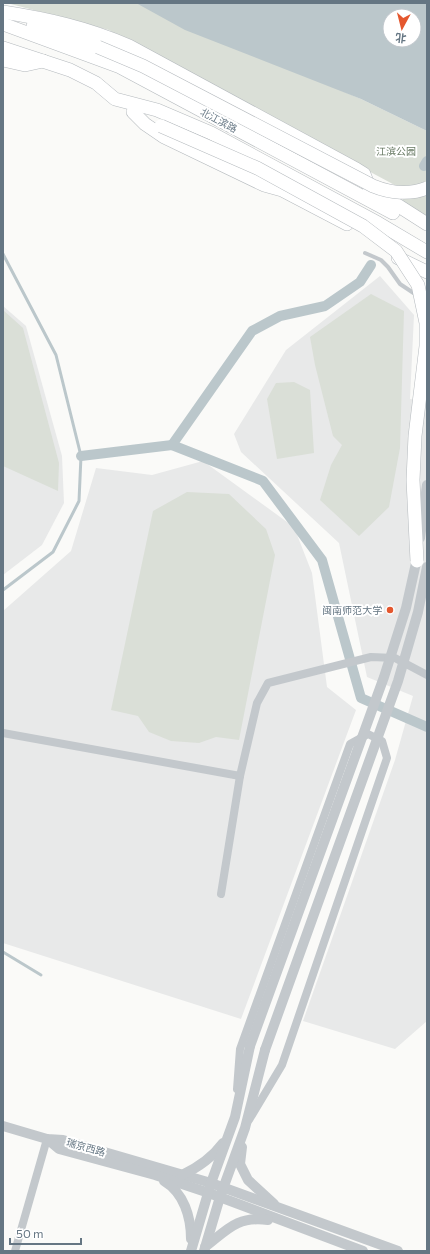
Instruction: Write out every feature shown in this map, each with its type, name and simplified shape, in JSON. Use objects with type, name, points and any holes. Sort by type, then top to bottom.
[{"type":"main road","points":[[3,12],[55,21],[100,34],[129,46],[356,169],[364,174],[369,188],[427,224]]},
{"type":"main road","points":[[3,20],[39,27],[98,47],[143,66],[373,186],[389,192],[420,191],[427,188]]},
{"type":"main road","name":"北江滨路","points":[[3,24],[120,67],[389,210],[427,234]]},
{"type":"main road","name":"北江滨路","points":[[3,48],[70,70],[96,83],[133,112],[256,168],[363,226],[396,251],[418,285],[426,323],[426,346],[415,436],[413,480],[422,564]]},
{"type":"main road","points":[[3,60],[25,65],[43,61]]},
{"type":"main road","name":"北江滨路","points":[[115,99],[157,110],[211,133],[378,223],[427,252]]},
{"type":"main road","points":[[133,112],[145,124],[164,137],[264,185],[282,190],[365,234],[390,253],[427,272]]},
{"type":"street","points":[[205,1249],[220,1197],[244,1131],[265,1050],[398,681],[418,612],[427,485]]},
{"type":"street","points":[[191,1250],[210,1188],[235,1117],[250,1046],[384,677],[422,564]]},
{"type":"street","points":[[221,894],[240,776],[257,703],[268,683],[371,657],[394,658],[426,672]]},
{"type":"street","points":[[3,733],[240,776]]},
{"type":"street","points":[[235,1117],[240,1049],[350,744],[368,734],[382,741],[387,758],[282,1065],[244,1131],[240,1164],[248,1180],[277,1207]]},
{"type":"street","points":[[3,1126],[47,1139],[15,1251]]},
{"type":"street","points":[[182,1175],[199,1167],[218,1150],[230,1133]]},
{"type":"street","name":"瑞京西路","points":[[47,1139],[63,1140],[182,1175],[210,1188],[220,1197],[363,1251]]},
{"type":"street","name":"瑞京西路","points":[[47,1139],[59,1149],[155,1176],[210,1188],[224,1188],[398,1251]]},
{"type":"street","points":[[155,1176],[172,1186],[185,1205],[191,1226],[191,1250]]},
{"type":"street","points":[[205,1249],[236,1222],[254,1218],[282,1221]]},
{"type":"lane","points":[[365,253],[381,260],[400,284],[427,301]]},
{"type":"shaded area","points":[[136,3],[427,3],[427,131],[361,99],[185,30]]},
{"type":"shaded area","name":"闽南师范大学","points":[[380,276],[414,315],[410,399],[427,402],[427,1021],[395,1049],[303,1021],[395,760],[413,696],[367,677],[339,543],[241,452],[234,434],[286,350]]},
{"type":"shaded area","points":[[3,306],[26,326],[62,456],[64,503],[42,545],[3,575]]},
{"type":"shaded area","points":[[203,461],[294,527],[312,573],[327,687],[356,710],[241,1019],[3,943],[3,611],[71,551],[96,468],[152,475]]},
{"type":"green space","name":"江滨公园","points":[[7,3],[136,3],[361,99],[427,131],[427,223],[401,210],[404,190],[131,44],[109,30]]},
{"type":"green space","points":[[371,294],[404,311],[400,448],[389,507],[359,536],[320,500],[331,465],[342,445],[333,436],[315,365],[310,337]]},
{"type":"green space","points":[[3,310],[23,328],[59,463],[58,491],[3,466]]},
{"type":"green space","points":[[294,382],[310,390],[314,453],[277,459],[267,399],[276,383]]},
{"type":"green space","points":[[187,492],[229,494],[266,529],[275,555],[239,740],[216,737],[199,743],[171,741],[149,732],[138,716],[111,710],[153,511]]},
{"type":"waterway","points":[[424,166],[427,161]]},
{"type":"waterway","points":[[3,254],[56,355],[81,456],[79,501],[53,552],[3,590]]},
{"type":"waterway","points":[[371,265],[360,282],[325,306],[280,316],[252,331],[172,445],[263,481],[322,560],[361,698],[427,727]]},
{"type":"waterway","points":[[81,456],[172,445]]},
{"type":"waterway","points":[[3,952],[41,975]]},
{"type":"place","name":"闽南师范大学","points":[[390,610]]}]
